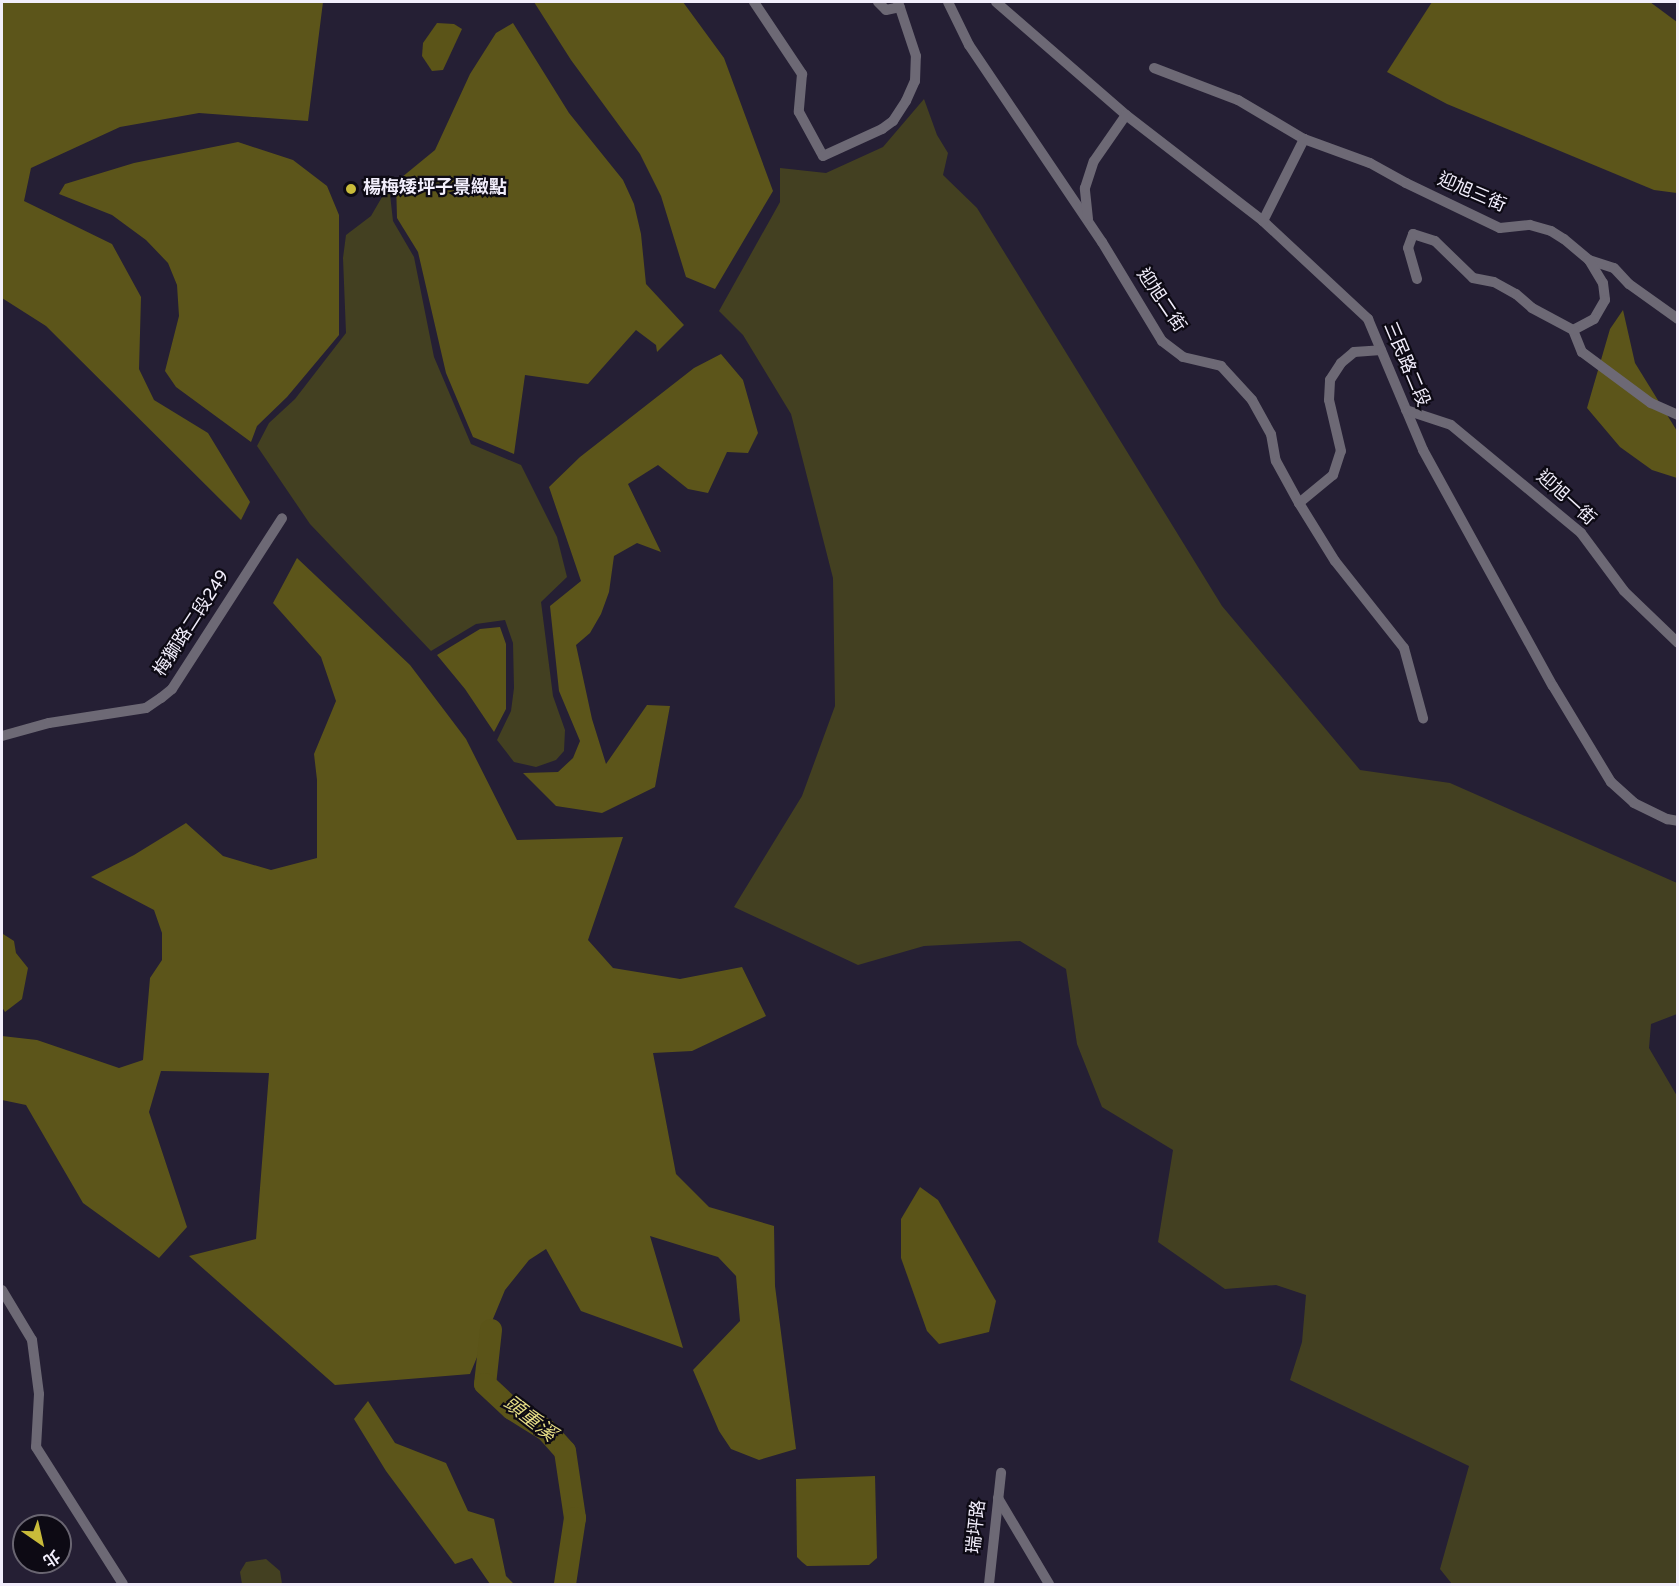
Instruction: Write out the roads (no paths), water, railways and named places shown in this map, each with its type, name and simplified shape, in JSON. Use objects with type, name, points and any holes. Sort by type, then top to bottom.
[{"type":"street","points":[[754,2],[802,74],[799,112],[823,156],[882,129],[893,121],[915,81],[916,56],[899,4],[886,10],[878,2]]},
{"type":"street","name":"迎旭二街","points":[[948,2],[969,45],[1089,222],[1162,341],[1183,357],[1221,366],[1252,400],[1271,434],[1276,461],[1299,503],[1335,561],[1404,648],[1423,718]]},
{"type":"street","name":"三民路二段","points":[[996,2],[1126,115],[1263,221],[1368,320],[1423,450],[1553,686],[1611,782],[1634,803],[1677,821]]},
{"type":"street","name":"迎旭三街","points":[[1154,68],[1238,100],[1304,139],[1370,163],[1500,228],[1530,225],[1551,231],[1589,260],[1614,268],[1629,284],[1677,319]]},
{"type":"street","points":[[1089,222],[1085,188],[1094,161],[1126,115]]},
{"type":"street","points":[[1263,221],[1304,139]]},
{"type":"street","points":[[1417,279],[1408,249],[1413,234],[1435,241],[1473,278],[1494,282],[1516,294],[1532,308],[1573,330],[1582,352],[1651,403],[1677,415]]},
{"type":"street","points":[[1573,330],[1594,319],[1605,300],[1603,283],[1589,260]]},
{"type":"street","points":[[1299,503],[1333,475],[1341,451],[1329,400],[1330,380],[1341,363],[1354,352],[1381,351]]},
{"type":"street","name":"迎旭一街","points":[[1406,410],[1451,425],[1564,518],[1581,533],[1624,591],[1677,643]]},
{"type":"street","name":"梅獅路二段249","points":[[2,736],[49,723],[146,708],[161,698],[172,688],[282,518]]},
{"type":"street","points":[[2,1290],[32,1340],[39,1394],[36,1447],[123,1584]]},
{"type":"street","name":"瑞坪路","points":[[989,1584],[1000,1473]]},
{"type":"street","points":[[998,1498],[1049,1584]]},
{"type":"waterway","name":"頭重溪","points":[[491,1330],[485,1384],[512,1409],[546,1430],[565,1451],[575,1518],[565,1584]]},
{"type":"place","name":"楊梅矮坪子景緻點","points":[[351,189]]}]
